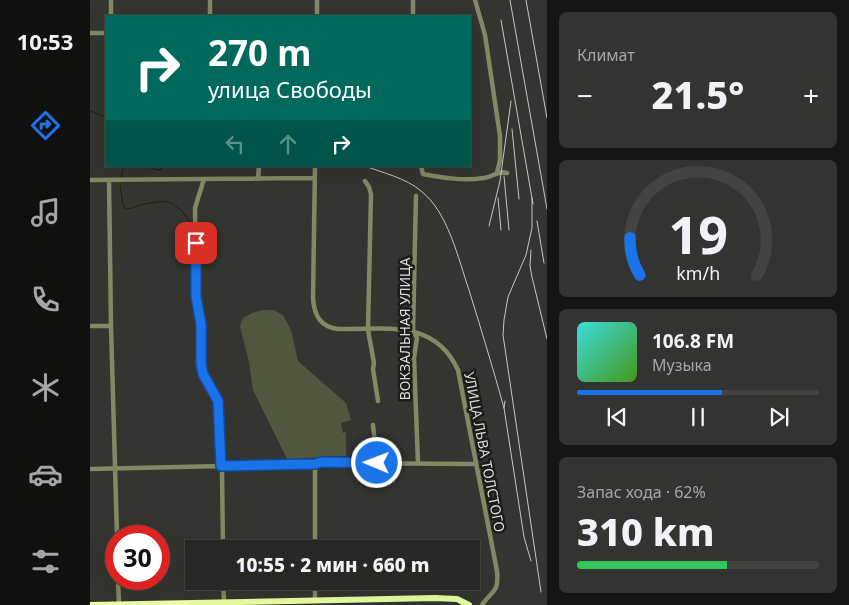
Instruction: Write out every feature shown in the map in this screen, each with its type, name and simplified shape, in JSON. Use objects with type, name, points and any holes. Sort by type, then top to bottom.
[{"type":"highway","points":[[90,605],[435,598],[457,600],[469,605]]},
{"type":"street","points":[[110,0],[111,15]]},
{"type":"street","points":[[210,0],[210,15]]},
{"type":"street","points":[[317,0],[317,15]]},
{"type":"street","points":[[413,0],[414,15]]},
{"type":"street","points":[[475,0],[485,35],[500,136],[500,160],[497,173]]},
{"type":"street","points":[[90,33],[105,33]]},
{"type":"street","points":[[258,178],[259,167]]},
{"type":"street","name":"УЛИЦА ЛЬВА ТОЛСТОГО","points":[[315,167],[313,298],[321,323],[332,328],[413,330],[431,338],[452,358],[458,370],[498,584],[495,591],[482,605]]},
{"type":"street","points":[[421,167],[423,174],[461,179],[485,178],[497,173],[507,173]]},
{"type":"street","points":[[90,180],[315,178]]},
{"type":"street","points":[[204,179],[196,208],[196,297],[201,324],[203,374],[218,401],[223,540]]},
{"type":"street","points":[[109,180],[117,525]]},
{"type":"street","points":[[365,181],[371,194],[368,330],[378,401]]},
{"type":"street","name":"ВОКЗАЛЬНАЯ УЛИЦА","points":[[416,196],[413,330],[417,338],[414,358],[418,463]]},
{"type":"street","points":[[90,326],[111,326]]},
{"type":"street","points":[[373,425],[377,463]]},
{"type":"street","points":[[90,469],[116,470],[315,464],[322,462],[476,464]]},
{"type":"street","points":[[315,464],[315,540]]},
{"type":"street","points":[[118,590],[119,605]]},
{"type":"street","points":[[223,590],[224,602]]},
{"type":"street","points":[[315,590],[315,601]]},
{"type":"green space","points":[[263,310],[274,310],[283,315],[291,330],[298,361],[346,403],[351,420],[341,423],[343,433],[346,432],[346,456],[287,459],[253,390],[249,362],[240,326],[243,318]]},
{"type":"waterway","points":[[90,111],[105,117]]},
{"type":"waterway","points":[[121,177],[124,167]]},
{"type":"waterway","points":[[149,167],[157,170],[162,167]]},
{"type":"waterway","points":[[120,185],[123,205],[126,209],[151,203],[171,203],[192,224]]},
{"type":"waterway","points":[[200,235],[217,248]]},
{"type":"railway","points":[[510,0],[547,209]]},
{"type":"railway","points":[[526,0],[547,118]]},
{"type":"railway","points":[[501,20],[533,204]]},
{"type":"railway","points":[[489,226],[500,181],[511,101]]},
{"type":"railway","points":[[512,129],[519,199]]},
{"type":"railway","points":[[368,167],[415,186],[430,200],[445,223],[456,250],[504,408]]},
{"type":"railway","points":[[504,176],[509,230]]},
{"type":"railway","points":[[498,198],[501,230]]},
{"type":"railway","points":[[532,198],[532,228],[526,255],[508,297],[503,335],[541,592]]},
{"type":"railway","points":[[537,221],[544,263]]},
{"type":"railway","points":[[531,250],[530,266],[547,339]]},
{"type":"railway","points":[[505,401],[504,408],[524,537],[531,561]]},
{"type":"route","points":[[196,243],[196,297],[201,324],[201,364],[203,374],[218,401],[221,466],[315,464],[322,462],[377,463]]}]
